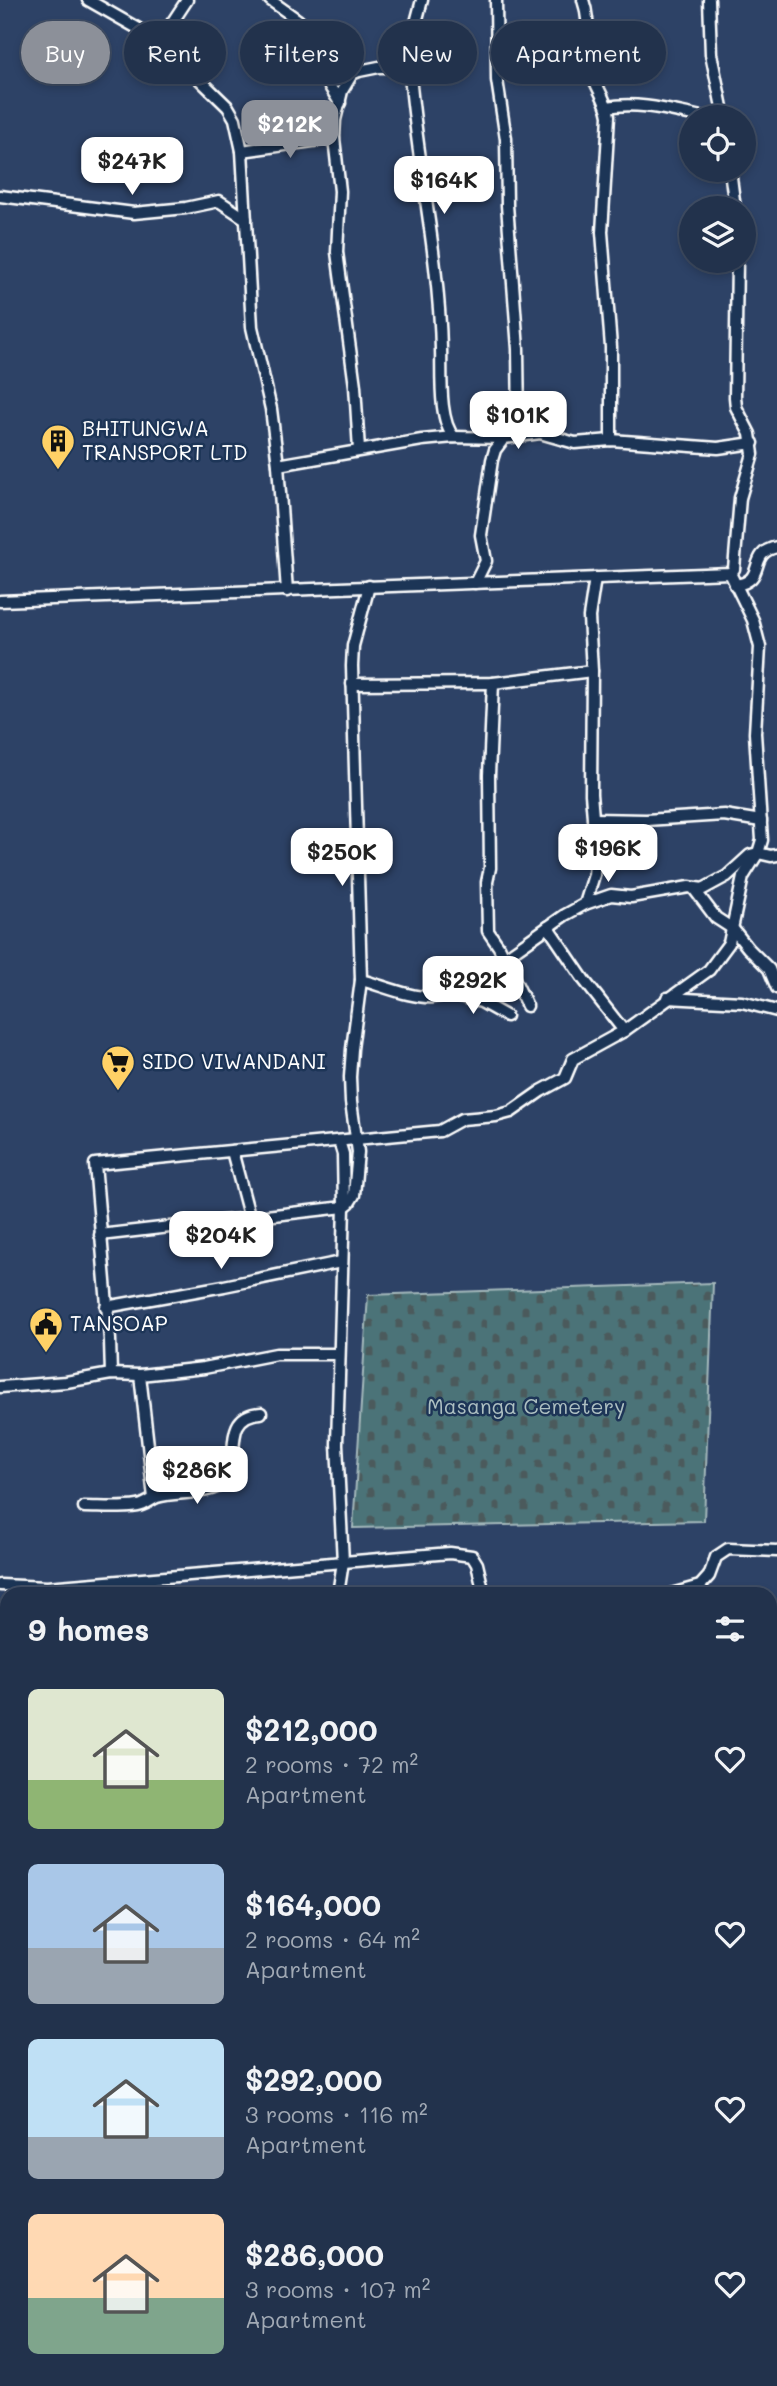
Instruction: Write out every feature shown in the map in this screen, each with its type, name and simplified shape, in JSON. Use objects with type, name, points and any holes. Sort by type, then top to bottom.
[{"type":"street","points":[[88,0],[125,21]]},
{"type":"street","points":[[173,21],[187,0]]},
{"type":"street","points":[[270,0],[284,4],[308,31],[324,77],[340,103]]},
{"type":"street","points":[[416,21],[422,0]]},
{"type":"street","points":[[475,583],[486,561],[481,536],[492,460],[495,450],[519,427],[518,349],[507,205],[506,139],[497,79],[496,0]]},
{"type":"street","points":[[583,0],[588,13],[589,61],[593,81],[607,107],[608,144],[602,232],[611,347],[611,440]]},
{"type":"street","points":[[709,0],[711,54],[722,105]]},
{"type":"street","points":[[359,450],[355,386],[337,252],[340,191],[334,138],[335,120],[352,74],[378,69]]},
{"type":"street","points":[[204,84],[228,107],[235,119],[242,151],[252,327],[269,396],[278,465],[287,591]]},
{"type":"street","points":[[411,84],[439,294],[444,410],[449,431],[454,437]]},
{"type":"street","points":[[607,107],[640,106],[679,113]]},
{"type":"street","points":[[242,151],[334,138]]},
{"type":"street","points":[[0,196],[134,213],[186,208],[219,201],[246,219]]},
{"type":"street","points":[[0,601],[730,573],[734,569],[740,498],[754,454],[753,443],[736,407],[735,397],[737,273]]},
{"type":"street","points":[[278,465],[454,437],[507,438],[540,433],[575,443],[611,440],[718,448],[753,443]]},
{"type":"street","points":[[735,585],[749,581],[765,549],[777,547]]},
{"type":"street","points":[[111,1374],[95,1164],[440,1131],[462,1119],[511,1112],[565,1078],[573,1059],[624,1031],[667,998],[696,981],[725,950],[733,929],[743,877],[758,853],[762,840],[755,733],[760,647],[753,620],[730,573]]},
{"type":"street","points":[[585,904],[594,875],[596,852],[591,794],[592,671],[589,617],[595,578]]},
{"type":"street","points":[[100,1235],[344,1207],[354,1195],[358,1139],[351,1102],[351,1077],[360,980],[352,684],[353,646],[369,586]]},
{"type":"street","points":[[352,684],[493,683],[592,671]]},
{"type":"street","points":[[493,683],[489,775],[490,868],[486,907],[488,931],[499,947],[527,1006]]},
{"type":"street","points":[[593,819],[646,820],[724,815],[761,821]]},
{"type":"street","points":[[360,980],[432,998],[460,989],[585,904],[611,895],[631,897],[708,886],[727,876],[750,855],[777,855]]},
{"type":"street","points":[[694,888],[716,918],[733,929],[769,969],[777,988]]},
{"type":"street","points":[[548,927],[584,980],[624,1031]]},
{"type":"street","points":[[725,950],[748,948]]},
{"type":"street","points":[[448,993],[481,1002],[506,1016]]},
{"type":"street","points":[[667,998],[743,1002],[777,1011]]},
{"type":"street","points":[[339,1141],[343,1154],[344,1207],[337,1444],[343,1562],[339,1587]]},
{"type":"street","points":[[232,1151],[250,1219]]},
{"type":"street","points":[[106,1307],[341,1262]]},
{"type":"street","points":[[0,1387],[111,1374],[140,1375],[204,1368],[276,1354],[340,1354]]},
{"type":"street","points":[[140,1375],[154,1498]]},
{"type":"street","points":[[84,1507],[139,1506],[154,1498],[209,1488],[227,1481],[230,1477],[233,1440],[238,1425],[250,1415],[261,1413]]},
{"type":"street","points":[[697,1587],[709,1576],[716,1557],[728,1549],[777,1551]]},
{"type":"street","points":[[0,1585],[47,1587],[433,1553],[472,1556],[477,1564],[482,1587]]},
{"type":"green space","name":"Masanga Cemetery","points":[[713,1283],[704,1521],[353,1528],[368,1295]]},
{"type":"place","name":"BHITUNGWA TRANSPORT LTD","points":[[58,471]]},
{"type":"place","name":"SIDO VIWANDANI","points":[[118,1092]]},
{"type":"place","name":"TANSOAP","points":[[46,1354]]}]
